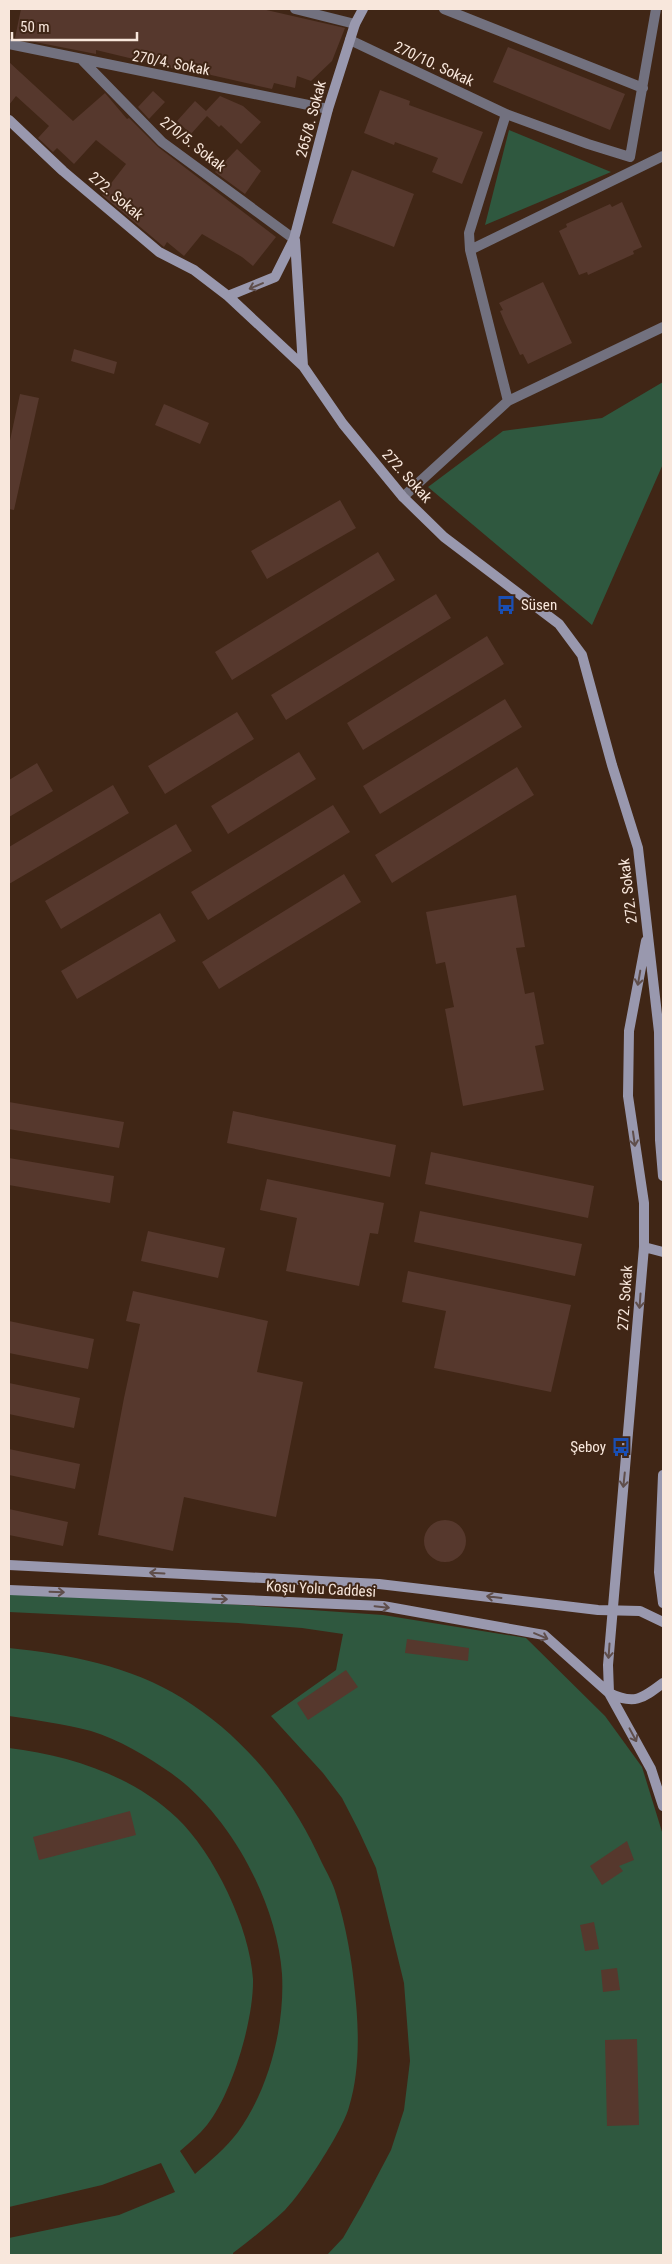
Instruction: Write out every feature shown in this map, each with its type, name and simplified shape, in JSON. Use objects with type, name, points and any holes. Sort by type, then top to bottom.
[{"type":"street","points":[[295,9],[355,24]]},
{"type":"street","name":"265/8. Sokak","points":[[228,296],[275,277],[294,239],[328,109],[355,24],[363,9]]},
{"type":"street","points":[[444,9],[642,88]]},
{"type":"street","points":[[635,170],[630,157],[658,10]]},
{"type":"street","name":"270/10. Sokak","points":[[350,40],[506,114],[630,157]]},
{"type":"street","name":"270/4. Sokak","points":[[9,44],[83,61],[328,109]]},
{"type":"street","name":"270/5. Sokak","points":[[83,61],[162,142],[294,239]]},
{"type":"street","points":[[506,114],[469,233],[470,250],[508,401]]},
{"type":"street","name":"272. Sokak","points":[[9,120],[63,172],[159,252],[194,270],[228,296],[303,366],[343,424],[403,496],[444,537],[559,624],[582,655],[638,848],[659,1032],[660,1140],[663,1176]]},
{"type":"street","points":[[470,250],[663,156]]},
{"type":"street","name":"265/8. Sokak","points":[[294,239],[303,366]]},
{"type":"street","points":[[403,496],[508,401],[663,327]]},
{"type":"street","name":"272. Sokak","points":[[648,930],[629,1031],[628,1096],[644,1203],[644,1247],[612,1610],[608,1693],[651,1769],[663,1806]]},
{"type":"street","points":[[644,1247],[663,1252]]},
{"type":"street","points":[[663,1475],[659,1572],[663,1603]]},
{"type":"street","name":"Koşu Yolu Caddesi","points":[[9,1565],[379,1584],[612,1610]]},
{"type":"street","name":"Koşu Yolu Caddesi","points":[[9,1590],[392,1608],[544,1635],[608,1693]]},
{"type":"street","points":[[612,1610],[640,1611],[663,1622]]},
{"type":"street","points":[[608,1693],[630,1701],[646,1696],[663,1683]]},
{"type":"green space","points":[[509,130],[611,172],[485,225]]},
{"type":"green space","points":[[663,382],[663,464],[592,625],[428,487],[503,431],[602,418]]},
{"type":"green space","points":[[9,1594],[184,1601],[383,1615],[526,1638],[605,1716],[642,1767],[663,1835],[663,2255],[327,2255],[343,2238],[391,2150],[404,2110],[410,2061],[404,1983],[376,1868],[342,1798],[323,1773],[271,1716],[336,1670],[343,1634],[302,1628],[238,1623],[9,1612]]},
{"type":"green space","points":[[9,1648],[76,1658],[120,1670],[162,1687],[205,1714],[246,1750],[281,1792],[310,1838],[335,1890],[343,1918],[354,1981],[358,2050],[353,2093],[345,2117],[331,2145],[292,2202],[272,2222],[233,2253],[233,2255],[9,2255],[9,2238],[119,2215],[175,2192],[161,2163],[102,2185],[9,2207],[9,1748],[31,1751],[76,1762],[120,1779],[140,1790],[177,1818],[191,1833],[217,1871],[228,1893],[245,1937],[250,1959],[253,1979],[250,2014],[240,2055],[225,2095],[207,2125],[180,2151],[195,2174],[218,2154],[238,2132],[258,2096],[273,2056],[278,2036],[281,2015],[282,1974],[271,1918],[260,1890],[247,1862],[213,1812],[193,1791],[171,1773],[143,1755],[101,1734],[50,1722],[9,1716]]},
{"type":"building","points":[[21,9],[262,9],[345,28],[332,61],[311,81],[297,76],[295,88],[274,83],[272,89],[96,50],[96,54],[15,38]]},
{"type":"building","points":[[508,47],[625,94],[610,130],[493,82]]},
{"type":"building","points":[[9,62],[73,121],[105,93],[127,119],[129,118],[158,147],[276,237],[253,266],[242,257],[202,234],[184,256],[167,242],[164,247],[102,195],[126,164],[96,140],[74,164],[57,148],[53,152],[38,138],[49,126],[16,96],[9,105]]},
{"type":"building","points":[[380,90],[410,101],[409,105],[483,132],[462,184],[432,172],[438,158],[395,142],[394,145],[364,133]]},
{"type":"building","points":[[153,91],[165,102],[149,119],[138,107]]},
{"type":"building","points":[[220,96],[243,106],[261,122],[241,144],[221,125],[219,127],[207,116],[191,134],[177,121],[195,101],[206,111]]},
{"type":"building","points":[[237,149],[261,171],[245,194],[215,172]]},
{"type":"building","points":[[352,170],[414,194],[394,247],[332,223]]},
{"type":"building","points":[[622,202],[642,247],[633,251],[634,254],[588,275],[587,272],[579,275],[559,231],[567,227],[566,224],[610,204],[612,207]]},
{"type":"building","points":[[543,282],[572,343],[528,364],[523,354],[520,355],[500,311],[503,310],[499,303]]},
{"type":"building","points":[[74,349],[117,362],[114,374],[71,361]]},
{"type":"building","points":[[20,394],[39,398],[14,510],[9,509],[9,445]]},
{"type":"building","points":[[164,404],[209,423],[200,444],[155,425]]},
{"type":"building","points":[[340,500],[356,528],[267,579],[251,551]]},
{"type":"building","points":[[378,552],[395,580],[232,680],[215,652]]},
{"type":"building","points":[[436,594],[451,618],[286,720],[271,695]]},
{"type":"building","points":[[487,636],[504,664],[363,750],[347,723]]},
{"type":"building","points":[[505,699],[522,727],[380,814],[363,786]]},
{"type":"building","points":[[237,712],[254,739],[165,794],[148,766]]},
{"type":"building","points":[[299,752],[316,779],[228,834],[211,806]]},
{"type":"building","points":[[37,763],[53,791],[9,817],[9,780]]},
{"type":"building","points":[[517,767],[534,795],[392,883],[375,855]]},
{"type":"building","points":[[113,785],[129,813],[9,884],[9,847]]},
{"type":"building","points":[[333,805],[350,832],[208,920],[191,892]]},
{"type":"building","points":[[176,824],[192,851],[61,929],[45,901]]},
{"type":"building","points":[[344,874],[361,902],[219,989],[202,962]]},
{"type":"building","points":[[516,895],[525,947],[516,948],[525,994],[534,992],[544,1044],[535,1046],[544,1090],[463,1106],[445,1009],[454,1007],[445,962],[436,964],[426,912]]},
{"type":"building","points":[[160,913],[176,941],[77,999],[61,971]]},
{"type":"building","points":[[9,1102],[124,1122],[119,1148],[9,1129]]},
{"type":"building","points":[[233,1111],[396,1145],[390,1177],[227,1143]]},
{"type":"building","points":[[431,1152],[594,1186],[588,1218],[425,1184]]},
{"type":"building","points":[[9,1158],[114,1176],[110,1203],[9,1185]]},
{"type":"building","points":[[267,1179],[384,1203],[378,1234],[370,1233],[359,1286],[286,1271],[297,1218],[260,1210]]},
{"type":"building","points":[[420,1211],[582,1244],[575,1276],[414,1242]]},
{"type":"building","points":[[148,1231],[225,1248],[218,1278],[141,1261]]},
{"type":"building","points":[[408,1271],[571,1305],[551,1392],[434,1368],[446,1311],[402,1302]]},
{"type":"building","points":[[133,1291],[268,1321],[257,1372],[303,1382],[276,1517],[184,1497],[173,1551],[98,1535],[140,1324],[126,1321]]},
{"type":"building","points":[[9,1321],[94,1339],[88,1369],[9,1353]]},
{"type":"building","points":[[9,1383],[80,1398],[74,1428],[9,1414]]},
{"type":"building","points":[[9,1449],[80,1464],[75,1489],[9,1475]]},
{"type":"building","points":[[9,1509],[68,1522],[63,1546],[9,1535]]},
{"type":"building","points":[[445,1520],[460,1526],[466,1541],[460,1556],[445,1562],[430,1556],[424,1541],[430,1526]]},
{"type":"building","points":[[407,1639],[469,1648],[468,1661],[405,1653]]},
{"type":"building","points":[[346,1670],[358,1687],[308,1720],[297,1703]]},
{"type":"building","points":[[130,1811],[136,1835],[39,1860],[33,1837]]},
{"type":"building","points":[[627,1841],[634,1860],[619,1866],[623,1871],[602,1885],[590,1866]]},
{"type":"building","points":[[594,1922],[599,1949],[585,1951],[580,1925]]},
{"type":"building","points":[[617,1968],[620,1990],[603,1992],[601,1970]]},
{"type":"building","points":[[637,2039],[639,2125],[607,2126],[605,2040]]},
{"type":"place","name":"Süsen","points":[[506,605]]},
{"type":"place","name":"Şeboy","points":[[621,1447]]}]
